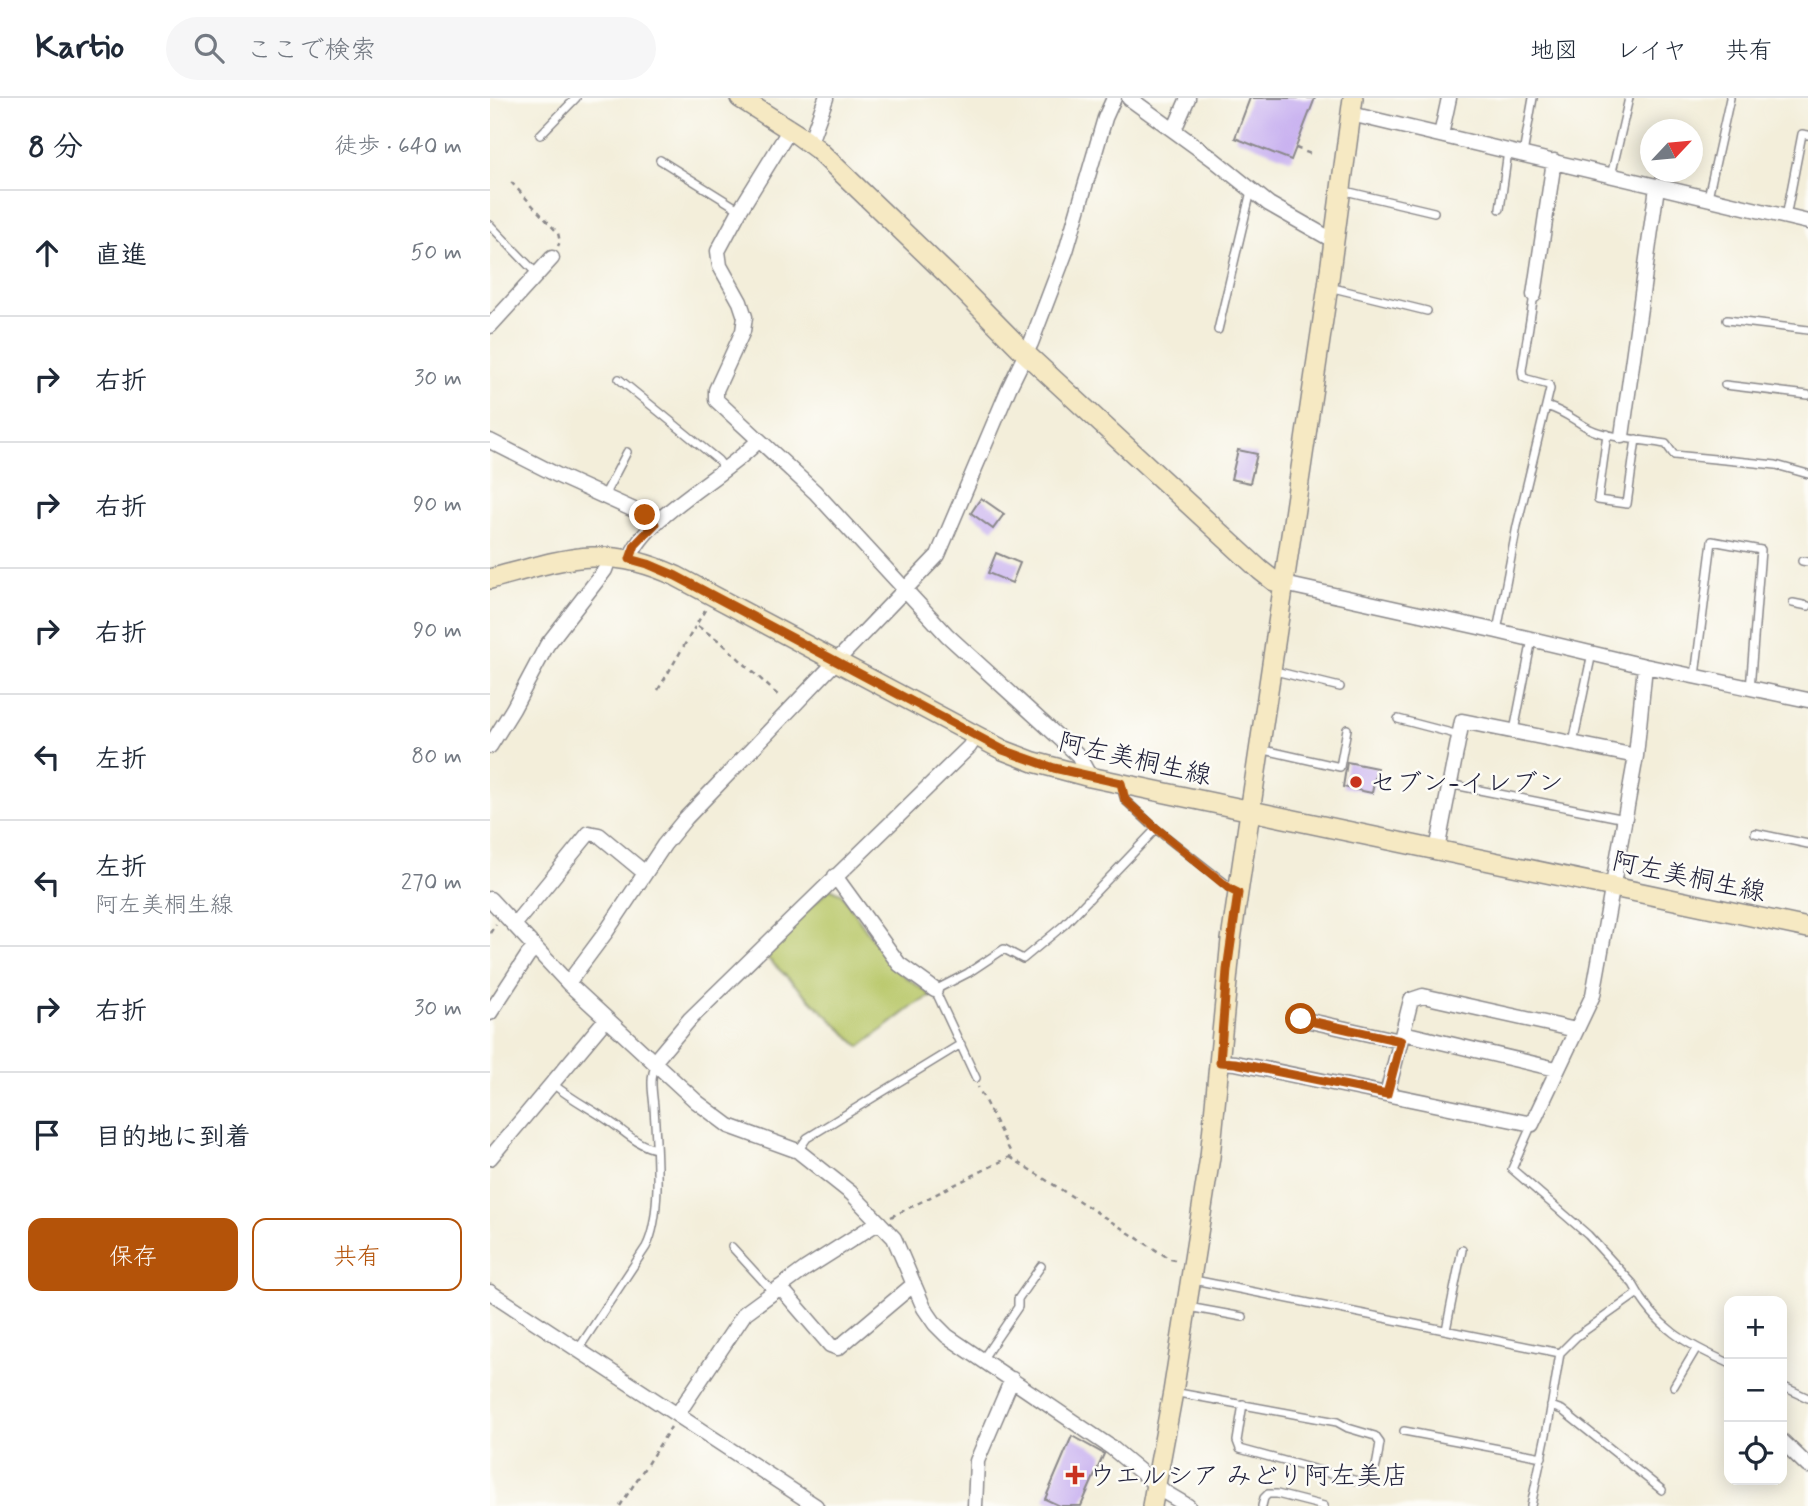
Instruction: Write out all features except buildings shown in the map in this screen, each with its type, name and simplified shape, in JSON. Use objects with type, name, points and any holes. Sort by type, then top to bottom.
[{"type":"street","points":[[740,98],[808,142],[924,251],[1025,353],[1274,581],[1645,666],[1808,700]]},
{"type":"street","points":[[808,142],[826,98]]},
{"type":"street","points":[[568,983],[686,818],[933,562],[943,547],[1066,251],[1105,118],[1114,98]]},
{"type":"street","points":[[1129,98],[1269,204],[1334,241]]},
{"type":"street","points":[[1174,130],[1188,98]]},
{"type":"street","points":[[1441,135],[1449,98]]},
{"type":"street","points":[[1152,1506],[1173,1392],[1209,1157],[1227,970],[1352,106],[1441,135],[1808,222]]},
{"type":"street","points":[[790,129],[720,244],[717,257],[719,266],[743,310],[745,324],[715,396],[720,405],[815,492],[947,635],[1078,755],[1090,777]]},
{"type":"street","points":[[1534,295],[1554,162]]},
{"type":"street","points":[[1621,436],[1657,187]]},
{"type":"street","points":[[490,326],[552,258]]},
{"type":"street","points":[[490,441],[645,515],[655,524]]},
{"type":"street","points":[[490,746],[547,645],[605,570],[655,524],[758,441]]},
{"type":"street","name":"阿左美桐生線","points":[[490,579],[572,558],[620,558],[657,567],[976,736],[1034,762],[1090,777],[1808,928]]},
{"type":"street","points":[[1220,1062],[1532,1124],[1593,995],[1636,757],[1645,666]]},
{"type":"street","points":[[1437,850],[1462,721],[1636,757]]},
{"type":"street","points":[[655,1063],[690,1019],[969,747],[976,736]]},
{"type":"street","points":[[514,925],[589,833],[599,835],[645,873]]},
{"type":"street","points":[[835,876],[899,964],[934,990]]},
{"type":"street","points":[[490,900],[568,983],[697,1102],[729,1126],[798,1151],[841,1185],[894,1238],[924,1308],[935,1324],[982,1360],[1112,1448],[1166,1493],[1188,1506]]},
{"type":"street","points":[[490,1013],[535,948]]},
{"type":"street","points":[[1387,1094],[1411,1000],[1423,996],[1576,1030]]},
{"type":"street","points":[[490,1158],[606,1019]]},
{"type":"street","points":[[1301,1019],[1556,1069]]},
{"type":"street","points":[[677,1415],[744,1313],[879,1222]]},
{"type":"street","points":[[776,1289],[830,1345],[838,1348],[914,1284]]},
{"type":"street","points":[[490,1292],[816,1506]]},
{"type":"street","points":[[975,1506],[977,1461],[1012,1379]]},
{"type":"street","points":[[1787,1446],[1808,1466]]},
{"type":"lane","points":[[540,135],[576,98]]},
{"type":"lane","points":[[1500,209],[1533,98]]},
{"type":"lane","points":[[1611,176],[1629,98]]},
{"type":"lane","points":[[1708,197],[1730,98]]},
{"type":"lane","points":[[1786,218],[1802,134],[1808,135]]},
{"type":"lane","points":[[660,160],[740,210]]},
{"type":"lane","points":[[1219,330],[1251,190]]},
{"type":"lane","points":[[1340,190],[1434,212]]},
{"type":"lane","points":[[490,225],[537,274]]},
{"type":"lane","points":[[1328,286],[1427,311]]},
{"type":"lane","points":[[1497,631],[1517,526],[1549,385],[1523,377],[1534,295]]},
{"type":"lane","points":[[1727,320],[1808,330]]},
{"type":"lane","points":[[619,379],[718,460],[724,469]]},
{"type":"lane","points":[[1725,385],[1808,396]]},
{"type":"lane","points":[[1545,406],[1573,417],[1588,428],[1666,444],[1674,455],[1776,465],[1808,474]]},
{"type":"lane","points":[[1621,436],[1627,504],[1598,500],[1621,436]]},
{"type":"lane","points":[[604,497],[627,452]]},
{"type":"lane","points":[[1695,677],[1712,541],[1760,550],[1750,689]]},
{"type":"lane","points":[[1793,603],[1808,606]]},
{"type":"lane","points":[[1514,731],[1532,639]]},
{"type":"lane","points":[[1573,743],[1592,653]]},
{"type":"lane","points":[[1270,670],[1340,687]]},
{"type":"lane","points":[[1398,719],[1459,735]]},
{"type":"lane","points":[[1259,749],[1340,768],[1347,729]]},
{"type":"lane","points":[[1121,783],[1125,800],[1238,893]]},
{"type":"lane","points":[[1449,784],[1625,819]]},
{"type":"lane","points":[[976,1077],[934,990],[968,973],[1004,949],[1023,959],[1032,953],[1064,925],[1157,829]]},
{"type":"lane","points":[[1755,833],[1808,844]]},
{"type":"lane","points":[[798,1151],[807,1138],[961,1044]]},
{"type":"lane","points":[[579,1348],[650,1240],[654,1223],[656,1149],[652,1077],[655,1063]]},
{"type":"lane","points":[[553,1084],[642,1145],[656,1149]]},
{"type":"lane","points":[[1532,1124],[1512,1169],[1588,1235],[1633,1284],[1637,1293],[1671,1332],[1696,1349],[1724,1361]]},
{"type":"lane","points":[[732,1247],[776,1289]]},
{"type":"lane","points":[[1446,1330],[1462,1250]]},
{"type":"lane","points":[[982,1360],[1018,1307],[1018,1299],[1041,1266]]},
{"type":"lane","points":[[1192,1271],[1446,1330],[1560,1353]]},
{"type":"lane","points":[[1531,1506],[1560,1353],[1576,1337],[1637,1293]]},
{"type":"lane","points":[[1186,1307],[1242,1317]]},
{"type":"lane","points":[[1674,1386],[1696,1349]]},
{"type":"lane","points":[[1787,1388],[1808,1398]]},
{"type":"lane","points":[[1173,1392],[1243,1404],[1337,1422],[1348,1429],[1375,1436],[1380,1443],[1373,1476],[1367,1482],[1361,1482],[1240,1450],[1237,1441],[1243,1404]]},
{"type":"lane","points":[[1551,1406],[1562,1410],[1662,1490]]},
{"type":"lane","points":[[1404,1431],[1542,1457]]},
{"type":"lane","points":[[1262,1506],[1268,1494],[1324,1506]]},
{"type":"path","points":[[1296,148],[1313,155]]},
{"type":"path","points":[[511,182],[558,233],[560,242],[552,258]]},
{"type":"path","points":[[658,690],[713,597]]},
{"type":"path","points":[[696,625],[721,642],[791,708]]},
{"type":"path","points":[[490,933],[494,926]]},
{"type":"path","points":[[976,1077],[976,1084],[1011,1153],[1010,1157]]},
{"type":"path","points":[[1010,1157],[1192,1271]]},
{"type":"path","points":[[879,1222],[1010,1157]]},
{"type":"path","points":[[620,1506],[677,1415]]},
{"type":"green space","points":[[830,888],[841,893],[892,967],[932,996],[916,1004],[860,1047],[763,954]]},
{"type":"place","name":"セブン-イレブン","points":[[1356,782]]},
{"type":"place","name":"ウエルシア みどり阿左美店","points":[[1075,1475]]},
{"type":"route","points":[[645,515],[655,524],[635,545],[630,559],[676,576],[1003,750],[1054,768],[1121,783],[1125,800],[1238,893],[1227,970],[1220,1062],[1387,1094],[1401,1041],[1301,1019]]}]
